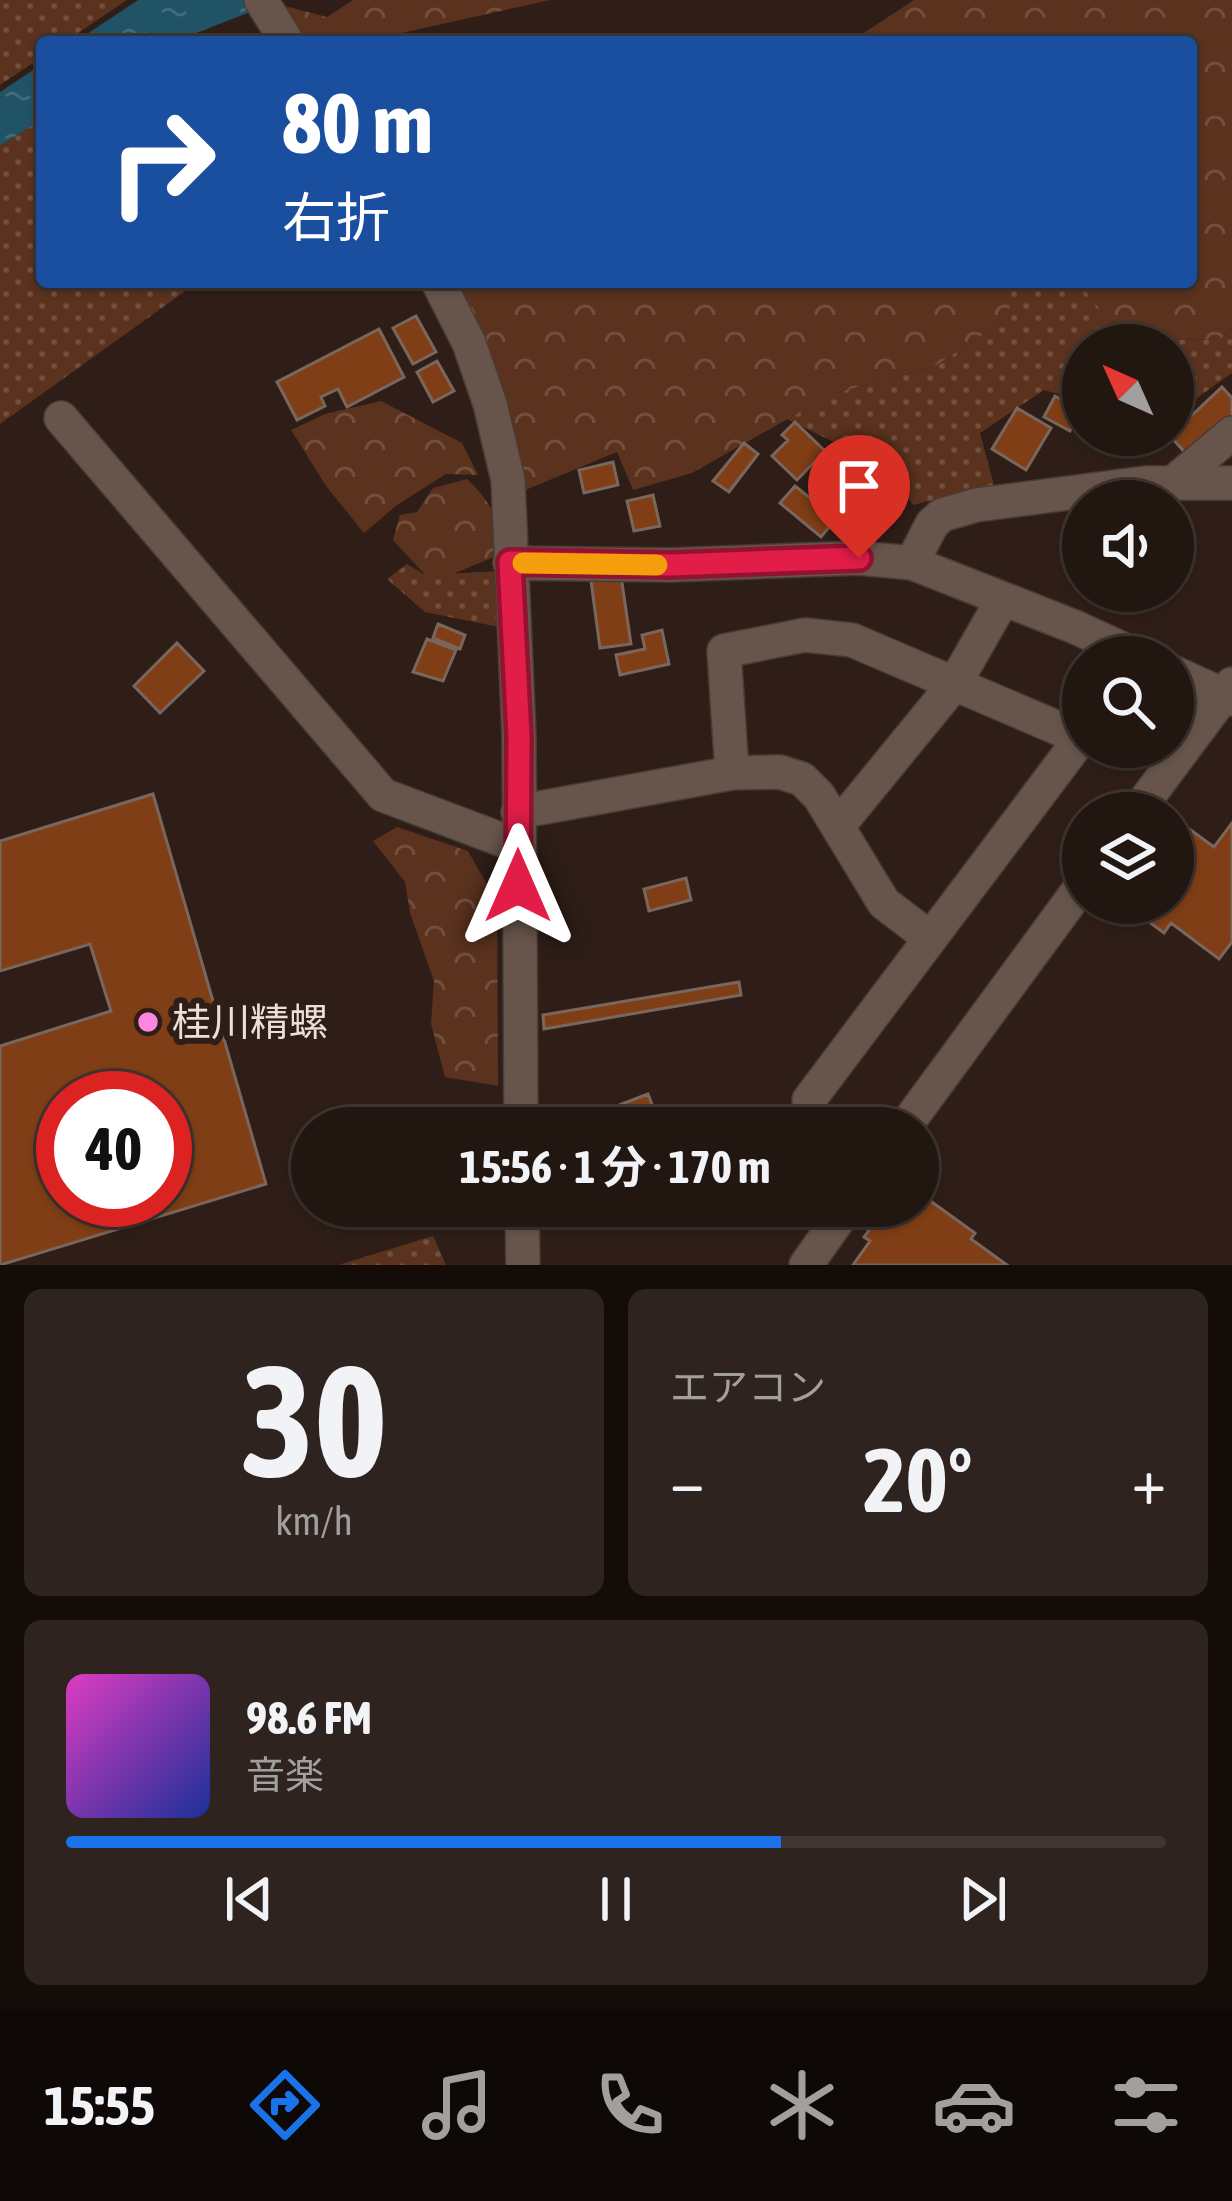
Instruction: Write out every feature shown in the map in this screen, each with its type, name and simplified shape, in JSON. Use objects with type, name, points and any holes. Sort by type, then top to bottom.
[{"type":"street","points":[[261,0],[283,36]]},
{"type":"street","points":[[442,288],[470,344],[508,480],[519,736],[521,1107]]},
{"type":"street","points":[[61,418],[383,795],[518,829],[732,773],[780,772],[802,779],[819,796],[884,903],[930,938]]},
{"type":"street","points":[[1175,480],[1232,433]]},
{"type":"street","points":[[1194,482],[1232,483]]},
{"type":"street","points":[[912,563],[932,524],[942,515],[1062,495]]},
{"type":"street","points":[[510,562],[670,565],[859,558],[912,563],[1090,636]]},
{"type":"street","points":[[838,826],[956,683],[1003,599]]},
{"type":"street","points":[[732,773],[724,651],[806,635],[852,640],[1081,738],[809,1100]]},
{"type":"street","points":[[1152,792],[1229,693],[1194,680]]},
{"type":"street","points":[[919,1107],[1062,913]]},
{"type":"street","points":[[522,1227],[523,1265]]},
{"type":"street","points":[[806,1265],[833,1227]]},
{"type":"green space","points":[[0,0],[127,0],[74,36],[36,36],[36,61],[0,85]]},
{"type":"green space","points":[[262,0],[327,17],[353,0],[550,0],[388,36],[298,36]]},
{"type":"green space","points":[[914,0],[1232,0],[1232,328],[1221,339],[1194,340],[1194,324],[1112,324],[1084,288],[1197,288],[1197,36],[859,36]]},
{"type":"green space","points":[[36,123],[36,288],[190,288],[0,424],[0,146]]},
{"type":"green space","points":[[453,288],[1006,288],[1011,316],[935,366],[832,394],[692,473],[633,490],[617,452],[523,491],[516,441]]},
{"type":"green space","points":[[1006,288],[1084,288],[1112,324],[1062,324],[1062,395],[1044,390],[980,433],[994,485],[913,505],[889,469],[785,418],[832,394],[935,366],[1011,316]]},
{"type":"green space","points":[[1232,328],[1232,373],[1194,400],[1194,340],[1221,339]]},
{"type":"green space","points":[[381,401],[462,443],[478,475],[446,474],[364,533],[326,486],[291,430],[325,414]]},
{"type":"green space","points":[[467,479],[493,512],[501,554],[448,576],[425,575],[393,540],[400,515],[417,512],[433,488]]},
{"type":"green space","points":[[407,564],[425,575],[500,571],[499,627],[425,612],[387,579]]},
{"type":"green space","points":[[397,827],[468,851],[497,902],[498,1086],[445,1077],[431,1024],[434,981],[410,913],[405,882],[373,841]]},
{"type":"green space","points":[[433,1236],[446,1265],[338,1265]]},
{"type":"water","points":[[138,0],[281,0],[188,36],[84,36]]},
{"type":"water","points":[[36,68],[36,123],[0,146],[0,92]]},
{"type":"building","points":[[416,316],[436,352],[413,364],[393,328]]},
{"type":"building","points":[[379,329],[404,377],[347,407],[338,389],[321,397],[325,406],[297,420],[277,382]]},
{"type":"building","points":[[437,361],[454,391],[433,402],[417,372]]},
{"type":"building","points":[[1222,387],[1232,398],[1232,419],[1191,459],[1188,456],[1194,456],[1194,413]]},
{"type":"building","points":[[1055,396],[1062,400],[1062,427],[1044,417]]},
{"type":"building","points":[[1017,408],[1051,428],[1026,470],[992,449]]},
{"type":"building","points":[[795,422],[825,451],[797,480],[772,456],[788,440],[782,435]]},
{"type":"building","points":[[744,443],[758,454],[729,492],[713,481]]},
{"type":"building","points":[[613,462],[618,485],[584,493],[579,470]]},
{"type":"building","points":[[826,469],[869,506],[855,522],[812,485]]},
{"type":"building","points":[[795,486],[836,519],[821,537],[780,503]]},
{"type":"building","points":[[653,495],[660,526],[634,531],[627,501]]},
{"type":"building","points":[[621,576],[631,644],[600,648],[591,581]]},
{"type":"building","points":[[438,624],[465,635],[460,649],[433,638]]},
{"type":"building","points":[[662,630],[669,664],[620,675],[616,655],[645,649],[642,635]]},
{"type":"building","points":[[427,639],[456,650],[443,681],[413,672]]},
{"type":"building","points":[[177,643],[204,671],[160,713],[134,686]]},
{"type":"building","name":"桂川精螺","points":[[153,794],[266,1184],[192,1207],[192,1071],[36,1071],[36,1227],[125,1227],[0,1265],[0,1046],[111,1011],[90,944],[0,971],[0,841]]},
{"type":"building","points":[[1232,823],[1232,942],[1219,959],[1172,924],[1194,924],[1194,832],[1214,847]]},
{"type":"building","points":[[686,878],[691,900],[649,911],[644,889]]},
{"type":"building","points":[[739,982],[741,995],[544,1029],[543,1015]]},
{"type":"building","points":[[648,1094],[653,1107],[614,1107]]},
{"type":"building","points":[[939,1207],[975,1233],[971,1239],[1007,1265],[853,1265],[870,1241],[864,1237],[871,1227],[939,1227]]},
{"type":"slow traffic","points":[[523,563],[657,565]]},
{"type":"place","name":"桂川精螺","points":[[148,1022]]},
{"type":"route","points":[[518,886],[519,736],[510,562],[670,565],[859,558]]}]
